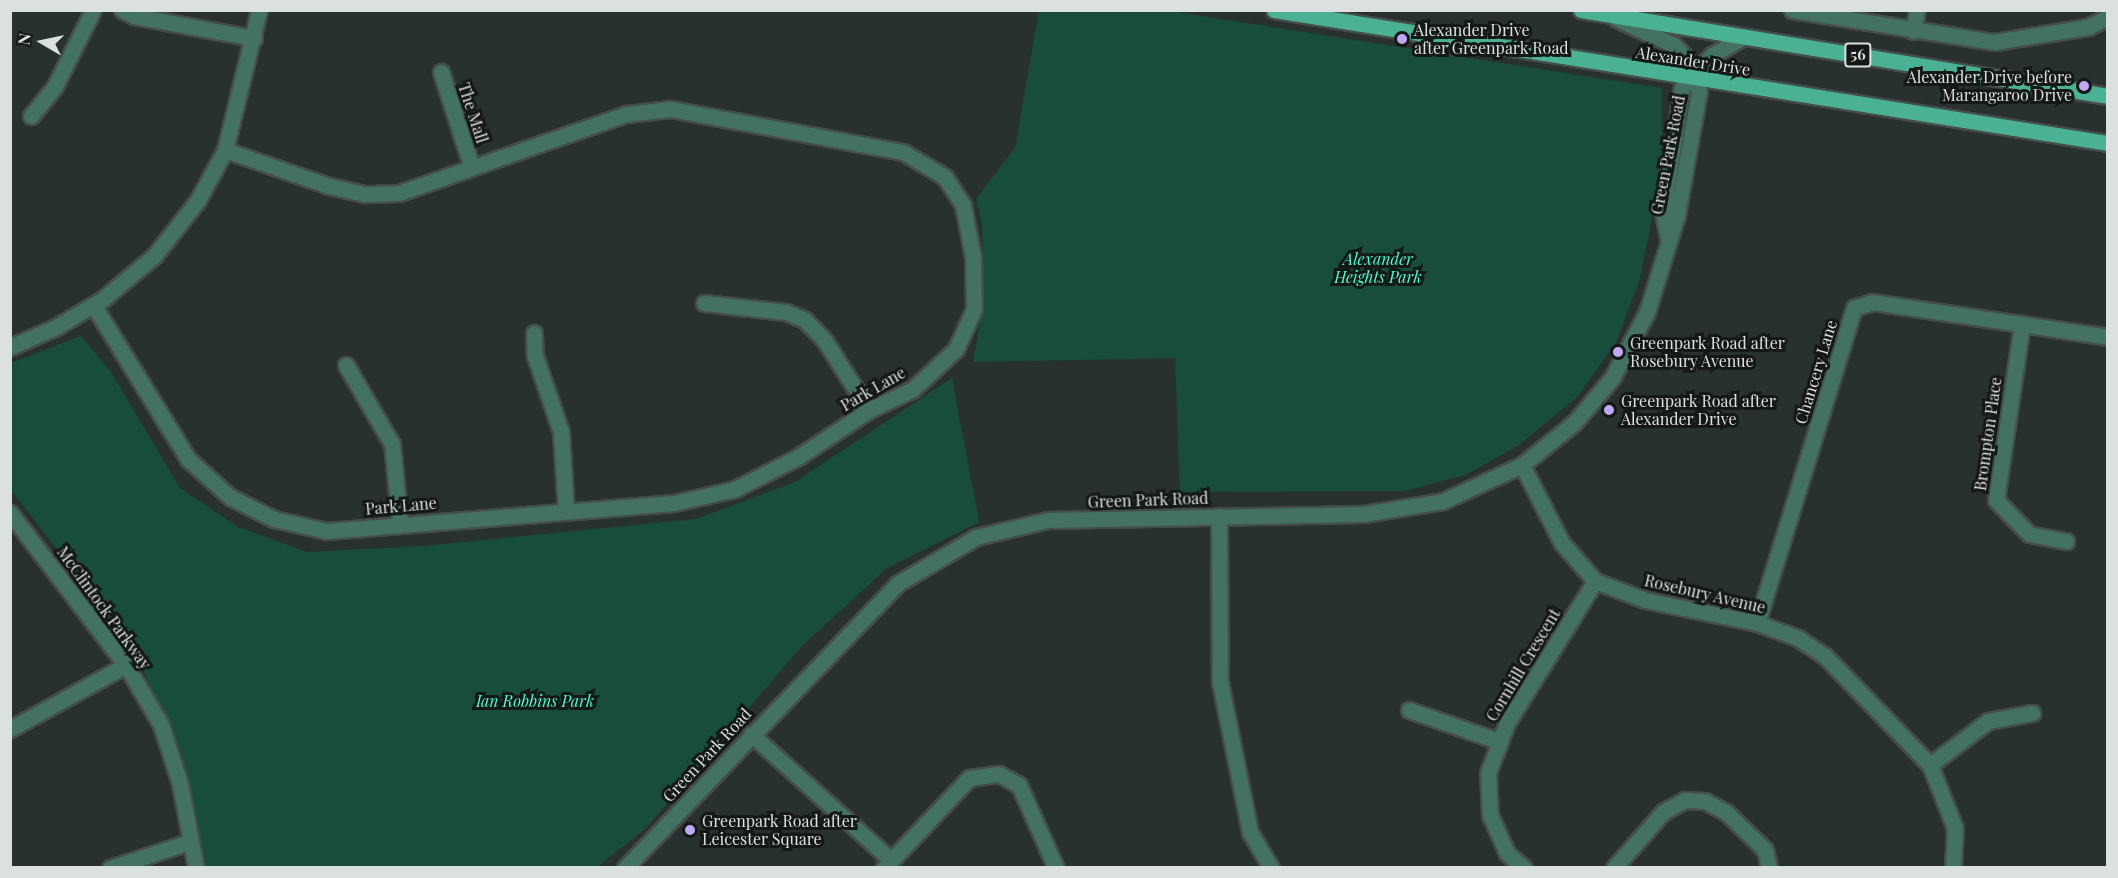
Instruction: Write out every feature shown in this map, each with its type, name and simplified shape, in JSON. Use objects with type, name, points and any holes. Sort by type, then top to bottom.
[{"type":"main road","name":"Alexander Drive","points":[[1274,10],[1692,79],[2108,143]]},
{"type":"main road","name":"Alexander Drive","points":[[1581,10],[2108,96]]},
{"type":"street","points":[[31,116],[55,86],[93,10]]},
{"type":"street","points":[[122,10],[134,16],[254,38]]},
{"type":"street","points":[[10,347],[94,306],[155,255],[198,200],[225,150],[259,10]]},
{"type":"street","points":[[1792,10],[1913,31],[1994,42],[2088,27],[2108,17]]},
{"type":"street","points":[[1913,31],[1917,10]]},
{"type":"street","name":"Green Park Road","points":[[625,867],[897,584],[976,537],[1048,520],[1363,514],[1432,503],[1522,465],[1574,423],[1612,378],[1647,312],[1668,238],[1677,215],[1699,91],[1692,79],[1686,58],[1674,45],[1609,15]]},
{"type":"street","name":"Green Park Road","points":[[1692,79],[1712,55],[1743,37]]},
{"type":"street","name":"The Mall","points":[[441,72],[471,165]]},
{"type":"street","name":"Park Lane","points":[[94,306],[188,459],[230,497],[274,519],[327,531],[674,503],[735,489],[798,457],[869,410],[913,388],[956,349],[974,309],[973,257],[963,205],[945,177],[923,160],[903,152],[670,109],[626,114],[471,165],[399,193],[364,194],[329,186],[225,150]]},
{"type":"street","name":"Chancery Lane","points":[[1756,623],[1854,308],[1872,302],[2108,337]]},
{"type":"street","points":[[704,303],[786,312],[805,320],[825,341],[869,410]]},
{"type":"street","name":"Brompton Place","points":[[2022,324],[1996,500],[2029,534],[2066,541]]},
{"type":"street","points":[[534,333],[535,356],[561,432],[566,511]]},
{"type":"street","points":[[346,365],[392,444],[400,524]]},
{"type":"street","name":"Rosebury Avenue","points":[[1522,465],[1562,543],[1595,581],[1645,600],[1756,623],[1798,638],[1825,656],[1930,765],[1955,828],[1953,867]]},
{"type":"street","points":[[1219,516],[1220,682],[1250,832],[1271,867]]},
{"type":"street","name":"McClintock Parkway","points":[[12,517],[126,665],[160,725],[180,784],[195,867]]},
{"type":"street","name":"Cornhill Crescent","points":[[1524,867],[1507,853],[1490,815],[1488,773],[1498,741],[1595,581]]},
{"type":"street","points":[[10,729],[126,665]]},
{"type":"street","points":[[1409,710],[1498,741]]},
{"type":"street","points":[[1930,765],[1988,721],[2032,713]]},
{"type":"street","points":[[751,734],[887,864],[969,778],[999,774],[1019,785],[1056,867]]},
{"type":"street","points":[[1614,867],[1663,812],[1684,800],[1705,801],[1726,812],[1765,850],[1769,867]]},
{"type":"street","points":[[110,867],[189,842]]},
{"type":"green space","name":"Alexander Heights Park","points":[[1039,11],[1170,11],[1662,88],[1662,167],[1640,278],[1617,341],[1577,397],[1519,445],[1465,475],[1405,491],[1180,492],[1175,358],[973,362],[984,301],[982,224],[976,199],[1015,148]]},
{"type":"green space","name":"Ian Robbins Park","points":[[81,336],[111,372],[180,488],[238,527],[307,552],[423,546],[696,519],[795,482],[952,378],[979,522],[887,568],[802,646],[645,829],[597,867],[207,868],[181,752],[132,646],[11,490],[11,363]]},
{"type":"place","name":"Alexander Drive after Greenpark Road","points":[[1402,39]]},
{"type":"place","name":"Alexander Drive before Marangaroo Drive","points":[[2084,86]]},
{"type":"place","name":"Greenpark Road after Rosebury Avenue","points":[[1618,352]]},
{"type":"place","name":"Greenpark Road after Alexander Drive","points":[[1609,410]]},
{"type":"place","name":"Greenpark Road after Leicester Square","points":[[690,830]]}]
